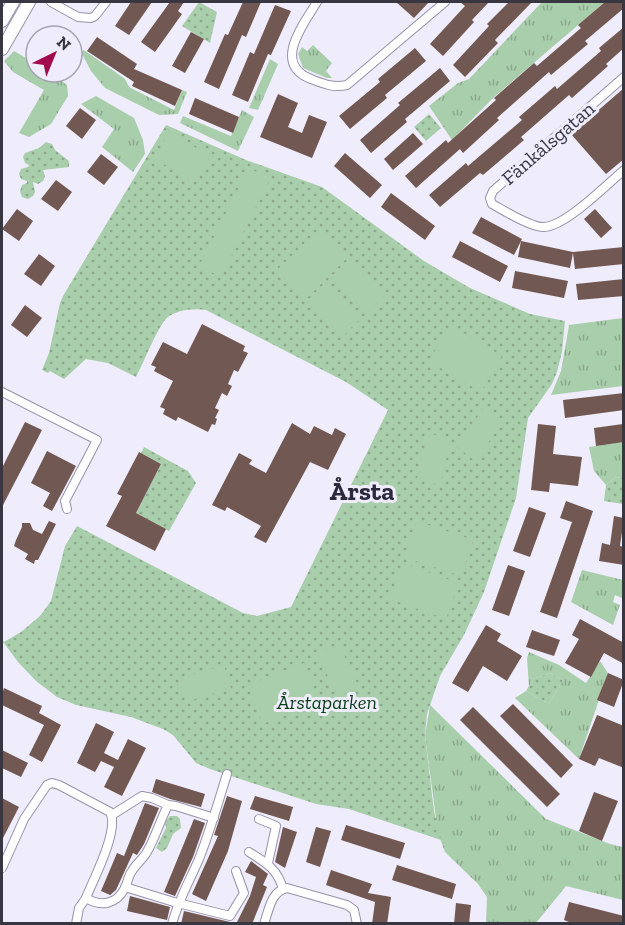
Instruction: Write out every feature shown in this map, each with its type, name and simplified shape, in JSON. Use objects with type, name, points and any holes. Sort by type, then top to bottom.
[{"type":"main road","points":[[2,21],[13,2]]},
{"type":"main road","points":[[2,49],[29,2]]},
{"type":"street","points":[[51,2],[84,18],[95,16],[106,2]]},
{"type":"street","points":[[317,2],[303,25],[292,51],[292,65],[301,75],[334,88],[346,85],[445,2]]},
{"type":"street","name":"Fänkålsgatan","points":[[624,77],[493,191],[490,198],[492,204],[535,225],[544,227],[570,217],[624,170]]},
{"type":"street","points":[[2,392],[97,440],[65,501],[67,509]]},
{"type":"street","points":[[172,924],[214,818],[227,774]]},
{"type":"street","points":[[2,868],[24,819],[46,785],[52,783],[59,785],[105,808],[114,818],[112,832],[80,908],[76,924]]},
{"type":"street","points":[[112,815],[142,796],[214,818]]},
{"type":"street","points":[[86,898],[95,903],[110,903],[119,897],[130,872],[146,854],[168,805]]},
{"type":"street","points":[[259,819],[276,826],[268,863]]},
{"type":"street","points":[[249,852],[273,868],[283,889]]},
{"type":"street","points":[[125,887],[230,920],[244,893],[236,871]]},
{"type":"street","points":[[264,924],[274,895],[279,890],[287,888],[346,905],[354,910],[357,924]]},
{"type":"green space","points":[[199,2],[217,12],[210,43],[182,26]]},
{"type":"green space","points":[[542,2],[605,2],[494,97],[452,140],[429,106],[458,83],[469,79]]},
{"type":"green space","points":[[313,45],[332,63],[326,71],[332,78],[303,68],[298,54],[302,47],[307,51]]},
{"type":"green space","points":[[84,50],[125,79],[129,87],[174,110],[182,90],[187,92],[178,114],[159,115],[105,88],[91,71],[84,58]]},
{"type":"green space","points":[[14,51],[24,57],[24,78],[13,72],[4,61]]},
{"type":"green space","points":[[270,59],[278,64],[258,110],[249,108]]},
{"type":"green space","points":[[34,84],[66,84],[68,96],[51,124],[29,137],[19,133],[44,90]]},
{"type":"green space","points":[[96,96],[134,118],[143,140],[145,154],[133,172],[102,147],[114,129],[81,104]]},
{"type":"green space","points":[[242,110],[254,117],[238,151],[180,123],[183,116],[231,136]]},
{"type":"green space","points":[[429,114],[441,128],[426,141],[414,127]]},
{"type":"green space","name":"Årstaparken","points":[[166,125],[246,160],[322,187],[424,261],[470,288],[530,314],[565,321],[562,352],[557,372],[552,384],[528,418],[516,498],[484,592],[464,635],[440,676],[427,714],[425,736],[434,811],[441,840],[349,809],[316,804],[196,763],[173,735],[163,729],[131,717],[76,705],[57,697],[36,681],[4,643],[2,644],[2,640],[4,642],[21,632],[40,616],[51,601],[65,546],[77,526],[243,613],[257,616],[291,607],[388,410],[346,382],[206,310],[184,310],[165,320],[136,377],[108,363],[86,359],[64,379],[50,371],[48,373],[42,370],[49,353],[63,296]]},
{"type":"green space","points":[[169,132],[210,156],[196,182],[154,159]]},
{"type":"green space","points":[[46,142],[52,144],[55,150],[69,161],[69,167],[43,170],[45,176],[43,181],[38,184],[33,182],[35,192],[33,196],[28,199],[22,197],[20,191],[22,185],[27,181],[21,179],[19,174],[21,169],[29,165],[25,163],[23,157],[25,153],[39,148]]},
{"type":"green space","points":[[249,168],[270,179],[221,277],[199,266]]},
{"type":"green space","points":[[319,229],[347,258],[305,300],[276,271]]},
{"type":"green space","points":[[350,263],[383,297],[366,314],[332,280]]},
{"type":"green space","points":[[325,286],[359,320],[342,337],[308,303]]},
{"type":"green space","points":[[623,318],[623,386],[551,395],[561,371],[569,325]]},
{"type":"green space","points":[[450,325],[502,356],[481,392],[429,361]]},
{"type":"green space","points":[[484,408],[503,422],[475,461],[456,446]]},
{"type":"green space","points":[[428,433],[451,439],[440,485],[417,479]]},
{"type":"green space","points":[[623,442],[623,478],[616,477],[606,485],[594,471],[589,447]]},
{"type":"green space","points":[[144,447],[188,471],[196,483],[169,531],[136,513],[161,464],[141,453]]},
{"type":"green space","points":[[616,477],[623,478],[623,504],[604,501],[606,485]]},
{"type":"green space","points":[[417,521],[473,540],[461,576],[404,557]]},
{"type":"green space","points":[[402,563],[459,583],[446,619],[390,599]]},
{"type":"green space","points":[[582,570],[623,580],[622,598],[615,595],[613,602],[620,605],[613,625],[571,602]]},
{"type":"green space","points":[[339,644],[359,688],[337,697],[318,654]]},
{"type":"green space","points":[[529,652],[559,665],[586,683],[600,661],[608,673],[579,759],[515,698],[526,691],[549,704],[563,680],[550,673],[533,679],[529,686],[527,658]]},
{"type":"green space","points":[[304,663],[319,702],[263,724],[248,685]]},
{"type":"green space","points":[[224,665],[231,688],[186,702],[179,679]]},
{"type":"green space","points":[[550,673],[563,680],[549,704],[526,691],[533,679]]},
{"type":"green space","points":[[430,705],[546,819],[623,847],[623,900],[566,886],[536,923],[486,923],[487,897],[478,884],[445,852],[438,833],[425,736]]},
{"type":"green space","points":[[170,816],[177,816],[180,819],[181,828],[173,834],[167,848],[162,852],[156,848],[166,828],[165,822]]},
{"type":"building","points":[[131,2],[152,2],[129,35],[115,26]]},
{"type":"building","points":[[170,2],[184,2],[178,11],[182,14],[155,52],[141,42]]},
{"type":"building","points":[[243,2],[261,2],[246,37],[242,35],[219,89],[204,82],[225,34],[228,35]]},
{"type":"building","points":[[396,2],[429,2],[414,18]]},
{"type":"building","points":[[460,2],[489,2],[443,56],[430,44],[465,6]]},
{"type":"building","points":[[509,2],[532,2],[495,40],[498,43],[465,77],[453,65],[489,26],[487,24]]},
{"type":"building","points":[[605,2],[622,2],[624,8],[585,41],[588,44],[551,75],[549,72],[497,118],[499,120],[463,153],[460,149],[416,188],[405,176],[446,140],[448,143],[534,63],[537,66],[581,28],[578,25]]},
{"type":"building","points":[[275,5],[291,11],[271,55],[268,54],[248,102],[232,95],[250,52],[254,54]]},
{"type":"building","points":[[624,27],[624,48],[606,64],[608,66],[572,98],[569,95],[521,137],[524,140],[483,175],[480,173],[440,207],[429,195],[466,163],[468,166],[522,120],[519,117],[555,86],[557,89],[601,51],[599,48]]},
{"type":"building","points":[[191,32],[204,39],[185,73],[172,66]]},
{"type":"building","points":[[97,37],[137,64],[134,69],[182,90],[175,106],[132,86],[134,82],[87,51]]},
{"type":"building","points":[[415,48],[426,61],[385,95],[387,98],[350,129],[339,116],[380,82],[378,79]]},
{"type":"building","points":[[440,68],[450,81],[405,119],[407,122],[371,153],[360,140],[400,105],[398,103]]},
{"type":"building","points":[[624,88],[624,159],[606,174],[571,134]]},
{"type":"building","points":[[278,94],[298,103],[288,127],[302,133],[309,115],[327,122],[312,158],[260,137]]},
{"type":"building","points":[[195,98],[239,117],[233,133],[189,114]]},
{"type":"building","points":[[80,108],[96,120],[82,139],[66,126]]},
{"type":"building","points":[[413,133],[423,144],[393,170],[384,159]]},
{"type":"building","points":[[345,153],[382,185],[370,198],[334,166]]},
{"type":"building","points":[[101,154],[118,167],[104,185],[87,172]]},
{"type":"building","points":[[56,180],[72,192],[58,211],[41,199]]},
{"type":"building","points":[[391,193],[435,226],[425,240],[381,207]]},
{"type":"building","points":[[17,209],[33,221],[19,241],[2,229]]},
{"type":"building","points":[[595,209],[612,228],[601,238],[584,219]]},
{"type":"building","points":[[481,217],[522,239],[514,255],[472,233]]},
{"type":"building","points":[[460,241],[508,266],[500,282],[452,257]]},
{"type":"building","points":[[521,241],[573,252],[624,247],[624,264],[575,269],[573,253],[570,268],[518,257]]},
{"type":"building","points":[[39,254],[55,266],[41,286],[24,274]]},
{"type":"building","points":[[515,271],[568,281],[564,298],[512,288]]},
{"type":"building","points":[[624,279],[624,296],[578,300],[576,284]]},
{"type":"building","points":[[25,305],[42,318],[27,337],[11,325]]},
{"type":"building","points":[[202,324],[245,346],[243,351],[248,353],[238,372],[234,370],[228,384],[232,386],[227,396],[222,393],[215,408],[219,410],[215,418],[217,419],[215,425],[212,424],[208,432],[178,417],[176,421],[163,414],[165,409],[160,407],[173,381],[154,371],[156,367],[151,365],[163,342],[187,354]]},
{"type":"building","points":[[624,393],[624,410],[565,418],[563,400]]},
{"type":"building","points":[[25,422],[42,430],[2,507],[2,468]]},
{"type":"building","points":[[292,423],[310,434],[314,426],[332,435],[335,428],[346,434],[328,470],[310,462],[266,543],[254,537],[261,526],[227,507],[225,511],[212,505],[239,453],[252,460],[249,464],[266,473]]},
{"type":"building","points":[[538,424],[556,426],[553,454],[582,457],[578,486],[550,483],[549,492],[531,490]]},
{"type":"building","points":[[623,424],[624,442],[596,446],[594,428]]},
{"type":"building","points":[[47,451],[76,466],[52,511],[43,506],[50,493],[31,483]]},
{"type":"building","points":[[139,452],[161,464],[136,513],[166,529],[155,551],[106,526],[122,496],[117,494]]},
{"type":"building","points":[[566,501],[593,511],[557,618],[540,612],[572,522],[560,518]]},
{"type":"building","points":[[529,507],[546,513],[530,557],[513,551]]},
{"type":"building","points":[[614,516],[624,518],[620,546],[624,547],[624,565],[599,561],[602,543],[610,545]]},
{"type":"building","points":[[49,521],[56,524],[34,564],[25,559],[28,554],[14,546],[16,540],[22,523],[30,523],[33,530],[42,534]]},
{"type":"building","points":[[508,565],[525,571],[509,616],[492,610]]},
{"type":"building","points":[[580,619],[624,643],[624,664],[604,653],[591,677],[565,663],[579,639],[572,635]]},
{"type":"building","points":[[486,625],[501,634],[497,641],[522,656],[507,681],[483,666],[468,692],[452,683]]},
{"type":"building","points":[[532,630],[560,640],[554,656],[526,647]]},
{"type":"building","points":[[608,673],[624,680],[614,707],[597,700]]},
{"type":"building","points":[[4,688],[42,706],[39,713],[61,725],[42,762],[29,755],[44,725],[2,705]]},
{"type":"building","points":[[513,704],[573,765],[561,778],[500,716]]},
{"type":"building","points":[[473,707],[560,794],[547,807],[460,720]]},
{"type":"building","points":[[597,715],[624,726],[624,768],[599,758],[595,766],[579,759]]},
{"type":"building","points":[[96,723],[114,732],[104,753],[118,760],[128,739],[146,748],[122,796],[104,787],[114,767],[101,761],[95,772],[77,763]]},
{"type":"building","points":[[2,750],[28,763],[21,777],[2,768]]},
{"type":"building","points":[[156,779],[205,794],[201,807],[152,792]]},
{"type":"building","points":[[594,792],[618,801],[602,841],[579,831]]},
{"type":"building","points":[[227,796],[242,801],[228,851],[206,901],[192,894],[218,836],[214,835]]},
{"type":"building","points":[[255,796],[293,807],[289,821],[250,809]]},
{"type":"building","points":[[2,798],[19,807],[2,840]]},
{"type":"building","points":[[145,803],[159,808],[144,844],[137,855],[133,853],[116,890],[110,895],[101,891],[117,853],[124,856]]},
{"type":"building","points":[[194,819],[205,823],[193,857],[175,896],[164,892]]},
{"type":"building","points":[[346,825],[405,843],[400,859],[341,840]]},
{"type":"building","points":[[283,827],[297,832],[285,868],[275,862]]},
{"type":"building","points":[[316,827],[331,831],[320,867],[306,862]]},
{"type":"building","points":[[251,861],[268,874],[263,885],[267,887],[252,924],[236,924],[250,896],[256,877],[245,872]]},
{"type":"building","points":[[397,865],[456,884],[452,899],[392,880]]},
{"type":"building","points":[[331,870],[372,884],[368,893],[391,897],[387,924],[372,924],[375,902],[326,885]]},
{"type":"building","points":[[130,896],[170,907],[167,920],[127,911]]},
{"type":"building","points":[[569,902],[624,916],[624,924],[574,924],[564,920]]},
{"type":"building","points":[[456,903],[471,905],[469,924],[454,924]]},
{"type":"building","points":[[184,911],[230,922],[230,924],[181,924]]},
{"type":"district","name":"Årsta","points":[[362,491]]}]
